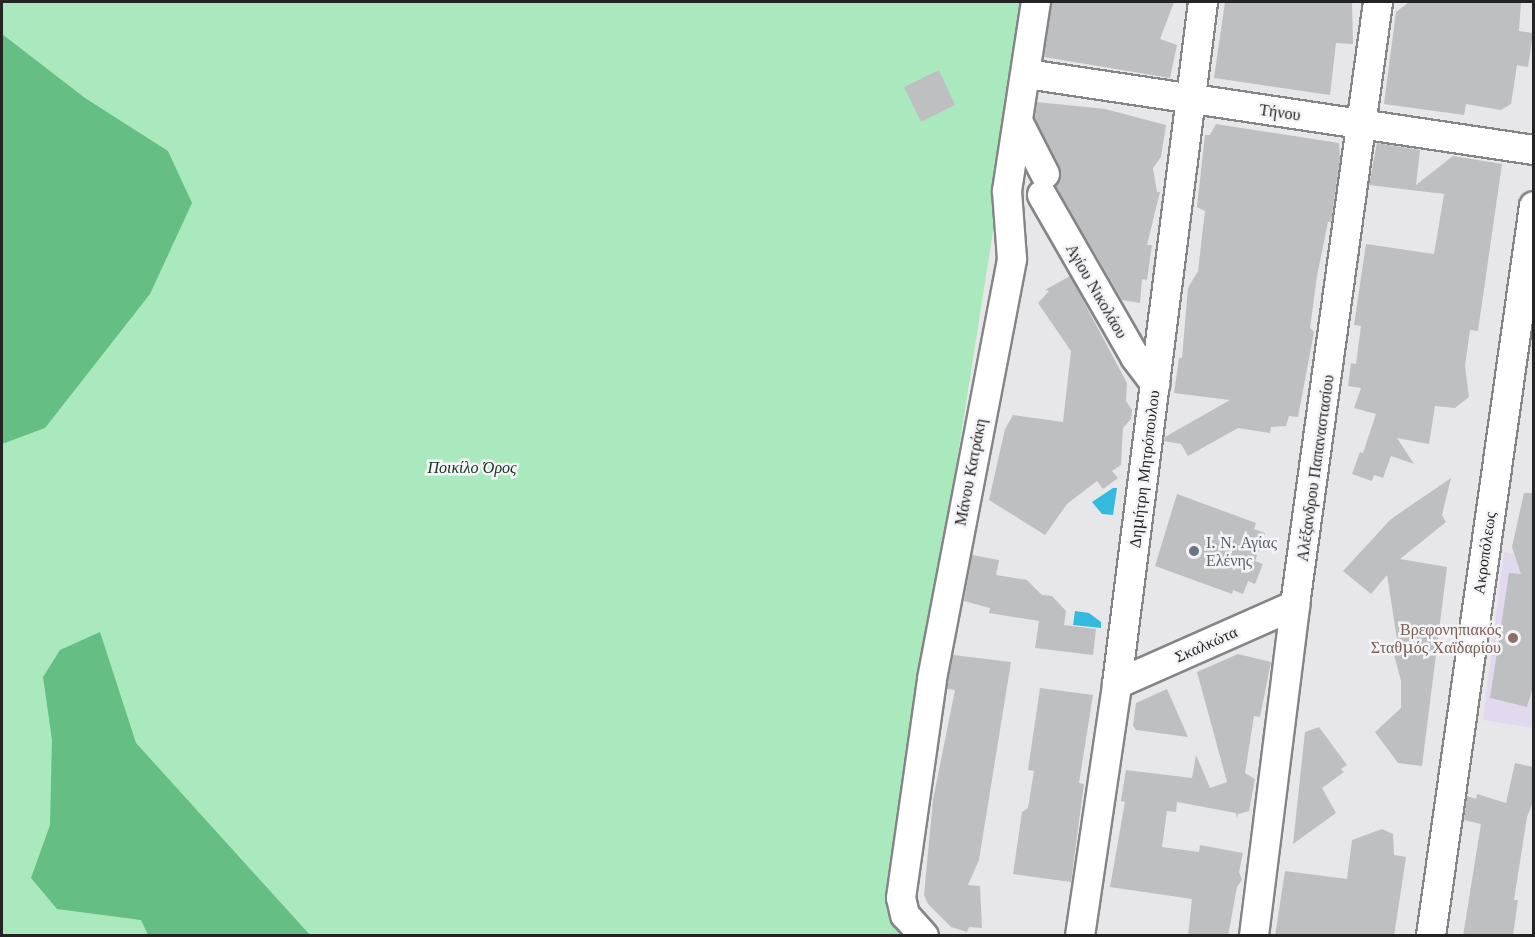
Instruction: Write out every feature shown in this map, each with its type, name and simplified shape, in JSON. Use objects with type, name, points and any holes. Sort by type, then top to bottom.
[{"type":"street","name":"Μάνου Κατράκη","points":[[924,936],[905,915],[901,898],[934,668],[1012,259],[1007,191],[1020,125],[1036,2]]},
{"type":"street","name":"Δημήτρη Μητρόπουλου","points":[[1080,936],[1117,684],[1203,2]]},
{"type":"street","name":"Αλέξανδρου Παπαναστασίου","points":[[1254,936],[1295,605],[1378,2]]},
{"type":"street","name":"Τήνου","points":[[1027,74],[1533,150]]},
{"type":"street","name":"Αγίου Νικολάου","points":[[1020,125],[1043,185],[1135,357],[1155,384]]},
{"type":"street","name":"Ακροπόλεως","points":[[1431,936],[1531,247],[1533,206]]},
{"type":"street","name":"Σκαλκώτα","points":[[1117,684],[1295,605]]},
{"type":"shaded area","name":"Βρεφονηπιακός Σταθμός Χαϊδαρίου","points":[[1504,552],[1533,556],[1533,728],[1483,720]]},
{"type":"green space","name":"Ποικίλο Όρος","points":[[2,2],[1029,2],[888,900],[902,935],[2,935]]},
{"type":"green space","points":[[2,34],[85,98],[168,151],[192,203],[150,294],[45,428],[2,444]]},
{"type":"green space","points":[[100,632],[136,743],[310,935],[148,935],[141,920],[57,909],[31,878],[50,825],[52,740],[43,677],[60,650]]},
{"type":"water","points":[[1113,488],[1117,488],[1113,515],[1102,514],[1092,502]]},
{"type":"water","points":[[1075,611],[1089,613],[1101,622],[1101,628],[1073,625]]},
{"type":"building","points":[[1052,2],[1174,2],[1160,39],[1177,45],[1170,78],[1044,57]]},
{"type":"building","points":[[1225,2],[1352,2],[1353,44],[1336,43],[1330,95],[1214,78]]},
{"type":"building","points":[[1409,2],[1521,2],[1519,31],[1533,33],[1528,67],[1517,65],[1511,104],[1501,110],[1466,104],[1464,115],[1384,104],[1396,12]]},
{"type":"building","points":[[939,70],[955,105],[921,122],[904,87]]},
{"type":"building","points":[[1037,102],[1105,109],[1166,125],[1161,157],[1153,168],[1157,192],[1160,192],[1147,245],[1152,245],[1147,280],[1142,279],[1140,303],[1122,300],[1056,186],[1061,175],[1060,167],[1035,118]]},
{"type":"building","points":[[1216,124],[1339,143],[1340,159],[1331,222],[1328,222],[1317,276],[1310,328],[1314,332],[1298,417],[1289,416],[1286,426],[1271,427],[1270,433],[1238,428],[1188,456],[1181,444],[1164,441],[1165,437],[1230,400],[1174,393],[1179,358],[1182,358],[1188,288],[1198,271],[1205,211],[1197,207],[1205,135],[1210,135]]},
{"type":"building","points":[[1377,143],[1420,150],[1416,185],[1453,156],[1502,164],[1478,331],[1470,330],[1465,366],[1469,397],[1455,408],[1435,406],[1429,444],[1397,438],[1414,464],[1391,456],[1383,478],[1374,475],[1372,481],[1352,474],[1360,452],[1363,453],[1376,414],[1354,408],[1361,388],[1348,386],[1351,363],[1356,364],[1361,326],[1354,325],[1366,244],[1434,254],[1444,194],[1369,185]]},
{"type":"building","points":[[1070,276],[1127,383],[1126,401],[1132,410],[1131,419],[1123,428],[1121,465],[1112,471],[1118,478],[1103,489],[1097,481],[1067,504],[1045,535],[989,500],[1005,429],[1013,415],[1063,422],[1071,351],[1038,303],[1049,291],[1045,290]]},
{"type":"building","points":[[1451,478],[1442,515],[1446,522],[1400,559],[1447,567],[1422,766],[1398,763],[1375,732],[1401,708],[1401,681],[1393,651],[1399,652],[1387,575],[1371,594],[1343,571],[1391,519]]},
{"type":"building","name":"Βρεφονηπιακός Σταθμός Χαϊδαρίου","points":[[1524,493],[1533,493],[1533,687],[1527,707],[1490,698],[1509,573],[1521,574],[1512,547]]},
{"type":"building","name":"Ι. Ν. Αγίας Ελένης","points":[[1177,494],[1256,523],[1254,529],[1265,533],[1255,561],[1263,564],[1255,584],[1248,581],[1243,594],[1233,590],[1232,594],[1155,566]]},
{"type":"building","points":[[972,555],[999,560],[996,575],[1027,580],[1042,595],[1052,596],[1066,611],[1064,625],[1096,629],[1093,655],[1035,648],[1039,621],[989,613],[990,608],[964,601]]},
{"type":"building","points":[[1238,654],[1271,662],[1260,717],[1254,716],[1245,773],[1255,779],[1249,811],[1238,814],[1237,818],[1236,813],[1177,802],[1176,812],[1167,811],[1162,847],[1199,852],[1200,845],[1243,853],[1239,872],[1242,880],[1237,887],[1228,936],[1188,936],[1192,899],[1110,887],[1125,802],[1121,801],[1126,770],[1192,778],[1196,755],[1210,788],[1227,782],[1197,672]]},
{"type":"building","points":[[953,655],[1011,662],[979,860],[968,885],[980,886],[982,928],[969,927],[967,932],[951,927],[928,904],[924,895],[933,800],[955,690],[947,689]]},
{"type":"building","points":[[1040,688],[1093,695],[1079,783],[1084,784],[1071,882],[1013,874],[1022,812],[1028,808],[1034,771],[1028,770]]},
{"type":"building","points":[[1167,689],[1188,737],[1136,730],[1133,726],[1136,703]]},
{"type":"building","points":[[1319,727],[1347,765],[1341,769],[1344,772],[1322,788],[1336,813],[1293,844],[1305,732]]},
{"type":"building","points":[[1515,763],[1533,767],[1533,802],[1527,817],[1514,900],[1518,900],[1513,936],[1463,936],[1481,824],[1464,820],[1467,796],[1476,799],[1477,794],[1506,803]]},
{"type":"building","points":[[1382,829],[1393,834],[1394,855],[1406,857],[1394,936],[1275,936],[1285,871],[1347,879],[1352,840]]},
{"type":"place","name":"Ι. Ν. Αγίας Ελένης","points":[[1194,551]]},
{"type":"place","name":"Βρεφονηπιακός Σταθμός Χαϊδαρίου","points":[[1513,638]]}]
